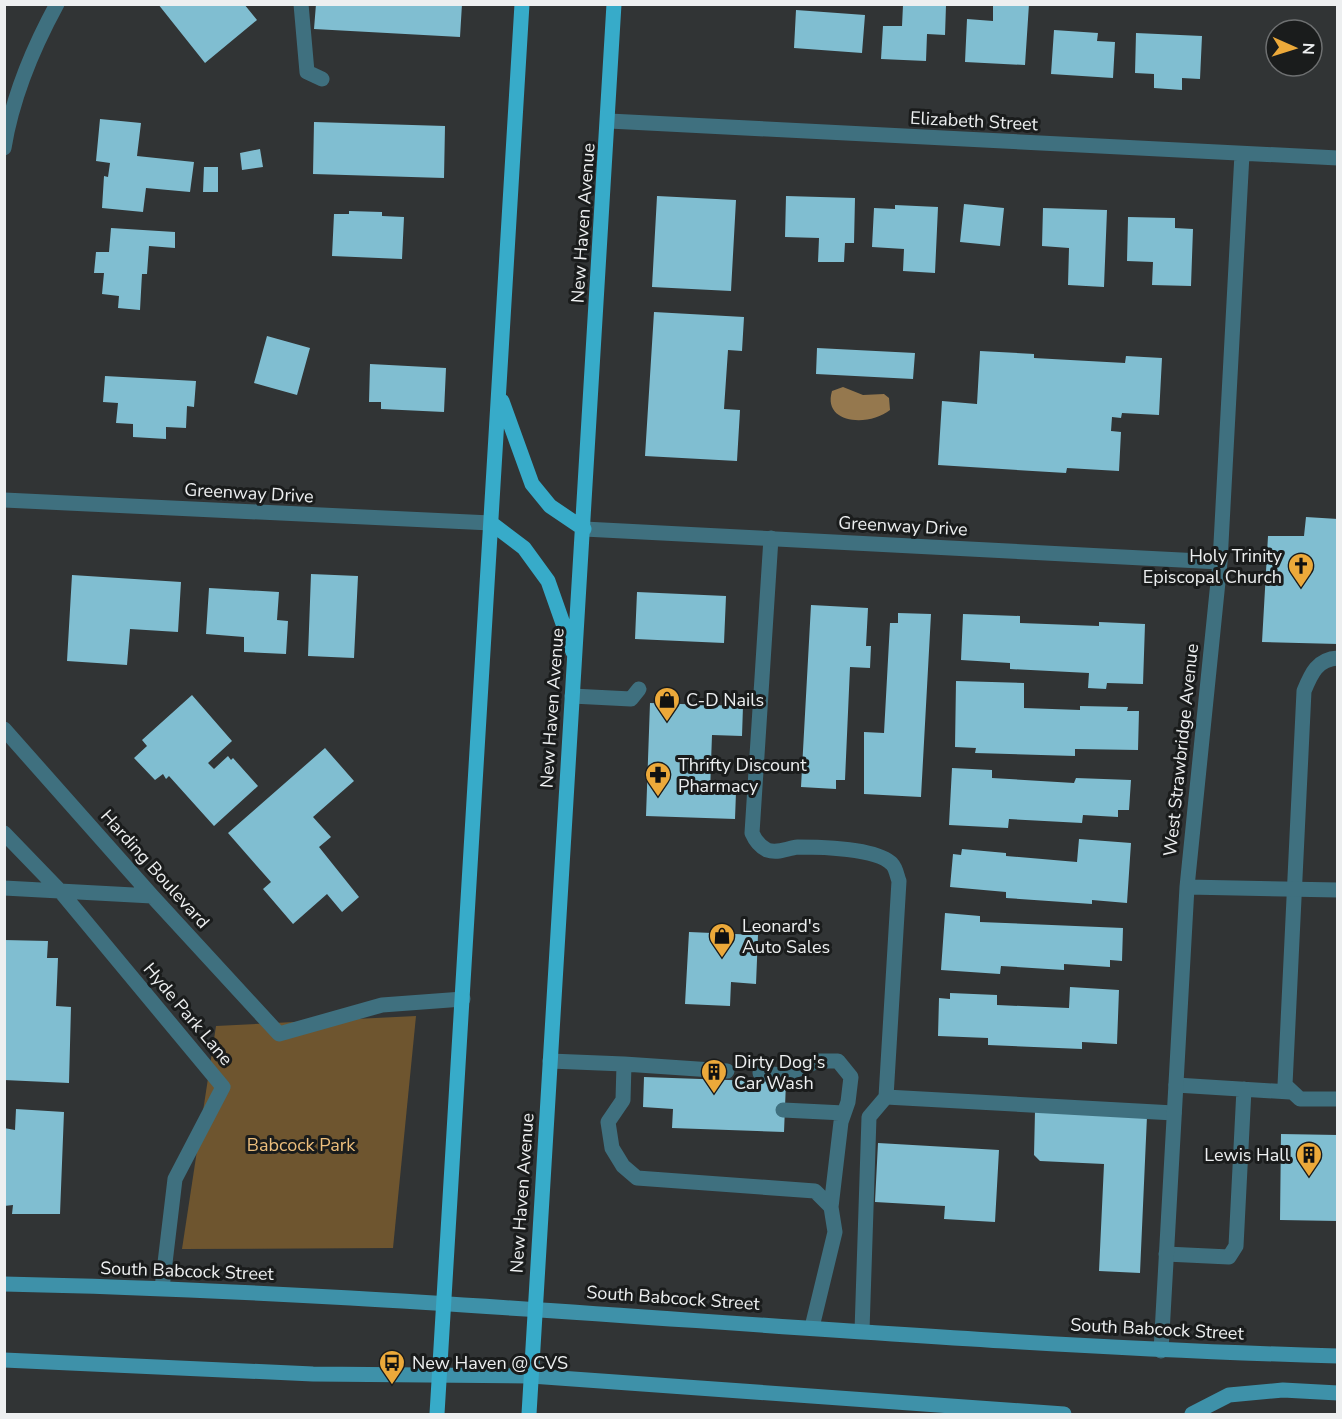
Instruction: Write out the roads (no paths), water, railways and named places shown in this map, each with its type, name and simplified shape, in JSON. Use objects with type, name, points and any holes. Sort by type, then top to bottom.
[{"type":"main road","points":[[437,1414],[522,4]]},
{"type":"main road","name":"New Haven Avenue","points":[[530,1414],[534,1308],[609,122],[614,4]]},
{"type":"main road","points":[[500,396],[532,484],[550,506],[584,529]]},
{"type":"main road","points":[[491,523],[524,548],[548,581],[575,658]]},
{"type":"main road","name":"South Babcock Street","points":[[4,1284],[162,1288],[443,1302],[1161,1351],[1338,1356]]},
{"type":"main road","points":[[4,1360],[167,1370],[439,1377],[531,1376],[1064,1414]]},
{"type":"main road","points":[[1192,1414],[1229,1395],[1283,1390],[1338,1393]]},
{"type":"street","points":[[4,148],[8,118],[57,4]]},
{"type":"street","points":[[301,4],[307,72],[322,79]]},
{"type":"street","name":"Elizabeth Street","points":[[609,122],[1338,158]]},
{"type":"street","name":"West Strawbridge Avenue","points":[[1161,1351],[1186,887],[1220,562],[1242,154]]},
{"type":"street","name":"Greenway Drive","points":[[4,500],[491,523]]},
{"type":"street","name":"Greenway Drive","points":[[584,529],[1220,562]]},
{"type":"street","points":[[771,538],[752,833],[756,843],[767,850],[779,852],[796,847],[857,851],[877,855],[892,864],[899,881],[886,1097],[869,1117],[862,1331]]},
{"type":"street","points":[[1338,658],[1328,658],[1312,671],[1304,691],[1285,1085],[1300,1099],[1338,1100]]},
{"type":"street","points":[[572,696],[631,699],[639,689]]},
{"type":"street","name":"Harding Boulevard","points":[[4,729],[152,896],[279,1034],[381,1005],[463,999]]},
{"type":"street","name":"Hyde Park Lane","points":[[4,833],[61,892],[223,1087],[174,1179],[162,1288]]},
{"type":"street","points":[[1186,887],[1338,890]]},
{"type":"street","points":[[4,888],[152,896]]},
{"type":"street","points":[[760,1073],[784,1075],[818,1060],[838,1061],[851,1077],[831,1207],[835,1232],[812,1327]]},
{"type":"street","points":[[550,1061],[727,1071]]},
{"type":"street","points":[[624,1064],[630,1100],[609,1122],[612,1149],[623,1166],[637,1178],[815,1191],[831,1207]]},
{"type":"street","points":[[1176,1085],[1290,1092]]},
{"type":"street","points":[[1166,1254],[1229,1257],[1236,1246],[1244,1089]]},
{"type":"street","points":[[886,1097],[1174,1113]]},
{"type":"street","points":[[783,1110],[844,1113]]},
{"type":"place","name":"Holy Trinity Episcopal Church","points":[[1301,589]]},
{"type":"place","name":"C-D Nails","points":[[667,723]]},
{"type":"place","name":"Thrifty Discount Pharmacy","points":[[658,798]]},
{"type":"place","name":"Leonard's Auto Sales","points":[[722,959]]},
{"type":"place","name":"Dirty Dog's Car Wash","points":[[714,1095]]},
{"type":"place","name":"Lewis Hall","points":[[1309,1178]]},
{"type":"place","name":"New Haven @ CVS","points":[[392,1386]]},
{"type":"park label","name":"Babcock Park","points":[[301,1145]]}]
